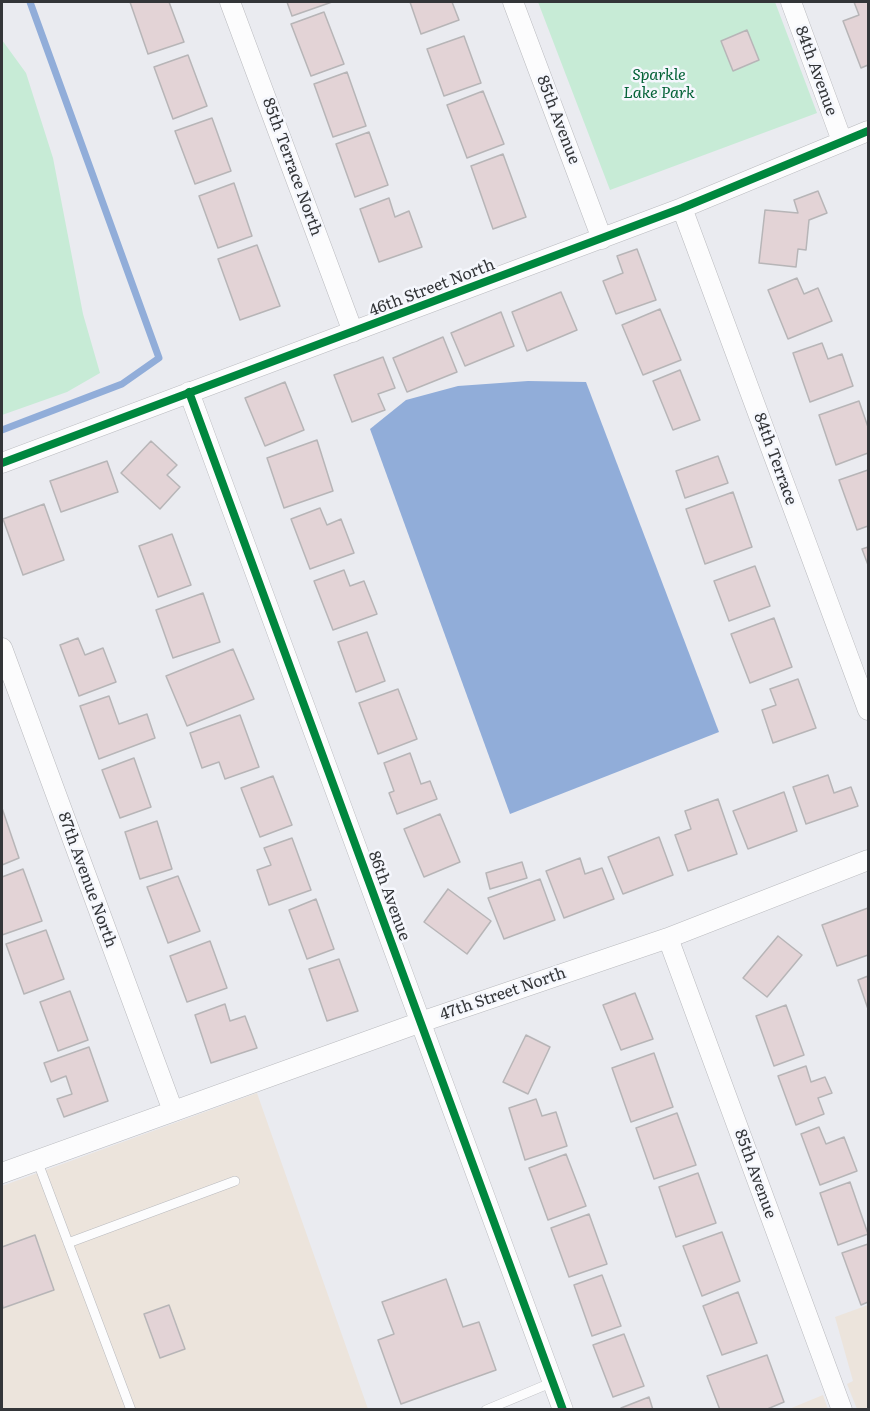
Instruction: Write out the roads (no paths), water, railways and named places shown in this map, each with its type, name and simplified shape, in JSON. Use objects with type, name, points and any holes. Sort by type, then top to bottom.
[{"type":"street","name":"85th Terrace North","points":[[230,2],[353,332]]},
{"type":"street","name":"85th Avenue","points":[[513,2],[602,239]]},
{"type":"street","name":"84th Avenue","points":[[790,2],[842,141]]},
{"type":"street","name":"46th Street North","points":[[2,463],[602,239],[868,131]]},
{"type":"street","name":"84th Terrace","points":[[682,208],[868,710]]},
{"type":"street","name":"86th Avenue","points":[[189,392],[563,1410]]},
{"type":"street","name":"87th Avenue North","points":[[2,648],[172,1111]]},
{"type":"street","name":"47th Street North","points":[[2,1173],[421,1022],[668,939],[868,860]]},
{"type":"street","name":"85th Avenue","points":[[668,939],[842,1410]]},
{"type":"lane","points":[[37,1160],[131,1410]]},
{"type":"lane","points":[[68,1243],[235,1181]]},
{"type":"lane","points":[[486,1410],[553,1382]]},
{"type":"water","points":[[528,381],[586,382],[719,732],[510,814],[370,429],[406,400],[458,386]]},
{"type":"waterway","points":[[2,430],[122,384],[159,358],[30,2]]},
{"type":"park label","name":"Sparkle Lake Park","points":[[659,84]]}]
